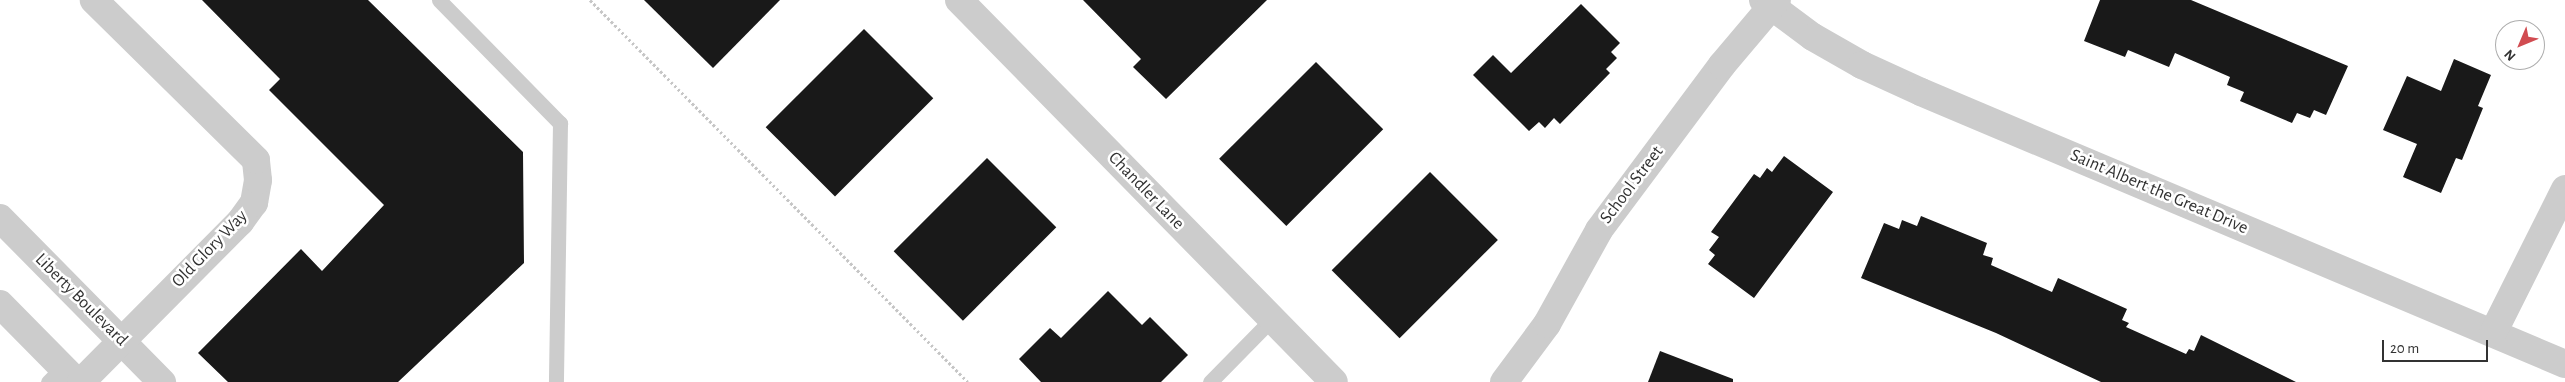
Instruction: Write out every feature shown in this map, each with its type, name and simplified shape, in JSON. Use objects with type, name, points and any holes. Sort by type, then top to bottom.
[{"type":"street","name":"Old Glory Way","points":[[67,378],[121,341],[240,222],[254,203],[258,180],[256,160],[94,0]]},
{"type":"street","name":"Chandler Lane","points":[[959,0],[1334,382]]},
{"type":"street","name":"Saint Albert the Great Drive","points":[[1771,2],[1813,37],[1862,65],[1921,92],[2565,364]]},
{"type":"street","name":"School Street","points":[[1504,382],[1547,324],[1599,230],[1722,64],[1771,2]]},
{"type":"street","points":[[2493,333],[2565,189]]},
{"type":"street","name":"Liberty Boulevard","points":[[0,218],[162,382]]},
{"type":"street","points":[[0,304],[67,378]]},
{"type":"lane","points":[[438,0],[560,123],[556,382]]},
{"type":"lane","points":[[1210,382],[1272,319]]},
{"type":"path","points":[[590,0],[968,382]]},
{"type":"building","points":[[202,0],[368,0],[523,152],[524,263],[398,382],[228,382],[198,353],[301,249],[322,271],[384,205],[269,90],[280,79]]},
{"type":"building","points":[[644,0],[780,0],[713,68]]},
{"type":"building","points":[[1083,0],[1267,0],[1166,99],[1133,67],[1141,59]]},
{"type":"building","points":[[2100,0],[2191,0],[2348,66],[2326,115],[2314,110],[2310,118],[2297,113],[2292,123],[2240,101],[2244,92],[2227,85],[2230,77],[2175,53],[2169,67],[2128,50],[2125,57],[2084,41]]},
{"type":"building","points":[[1581,4],[1620,43],[1611,52],[1617,58],[1606,69],[1610,73],[1560,124],[1554,118],[1545,128],[1539,122],[1529,131],[1473,75],[1493,55],[1511,73]]},
{"type":"building","points":[[864,29],[933,98],[835,197],[766,127]]},
{"type":"building","points":[[2454,59],[2491,75],[2478,106],[2483,108],[2462,160],[2456,158],[2441,193],[2403,177],[2417,144],[2383,130],[2407,76],[2441,91]]},
{"type":"building","points":[[1316,62],[1383,129],[1286,226],[1219,159]]},
{"type":"building","points":[[1784,156],[1833,192],[1754,298],[1708,264],[1715,255],[1709,250],[1719,237],[1711,232],[1754,174],[1760,178],[1767,168],[1772,172]]},
{"type":"building","points":[[987,158],[1056,227],[963,321],[894,251]]},
{"type":"building","points":[[1430,172],[1498,240],[1400,338],[1332,270]]},
{"type":"building","points":[[1921,216],[1987,243],[1983,255],[1993,258],[1991,265],[2052,292],[2058,278],[2127,309],[2122,320],[2129,323],[2126,327],[2186,354],[2189,349],[2194,351],[2201,335],[2296,382],[2101,382],[1996,333],[1861,278],[1884,223],[1899,229],[1902,220],[1917,226]]},
{"type":"building","points":[[1108,291],[1142,325],[1150,317],[1188,355],[1161,382],[1041,382],[1019,359],[1050,328],[1061,338]]},
{"type":"building","points":[[1660,351],[1733,379],[1733,382],[1648,382]]}]
